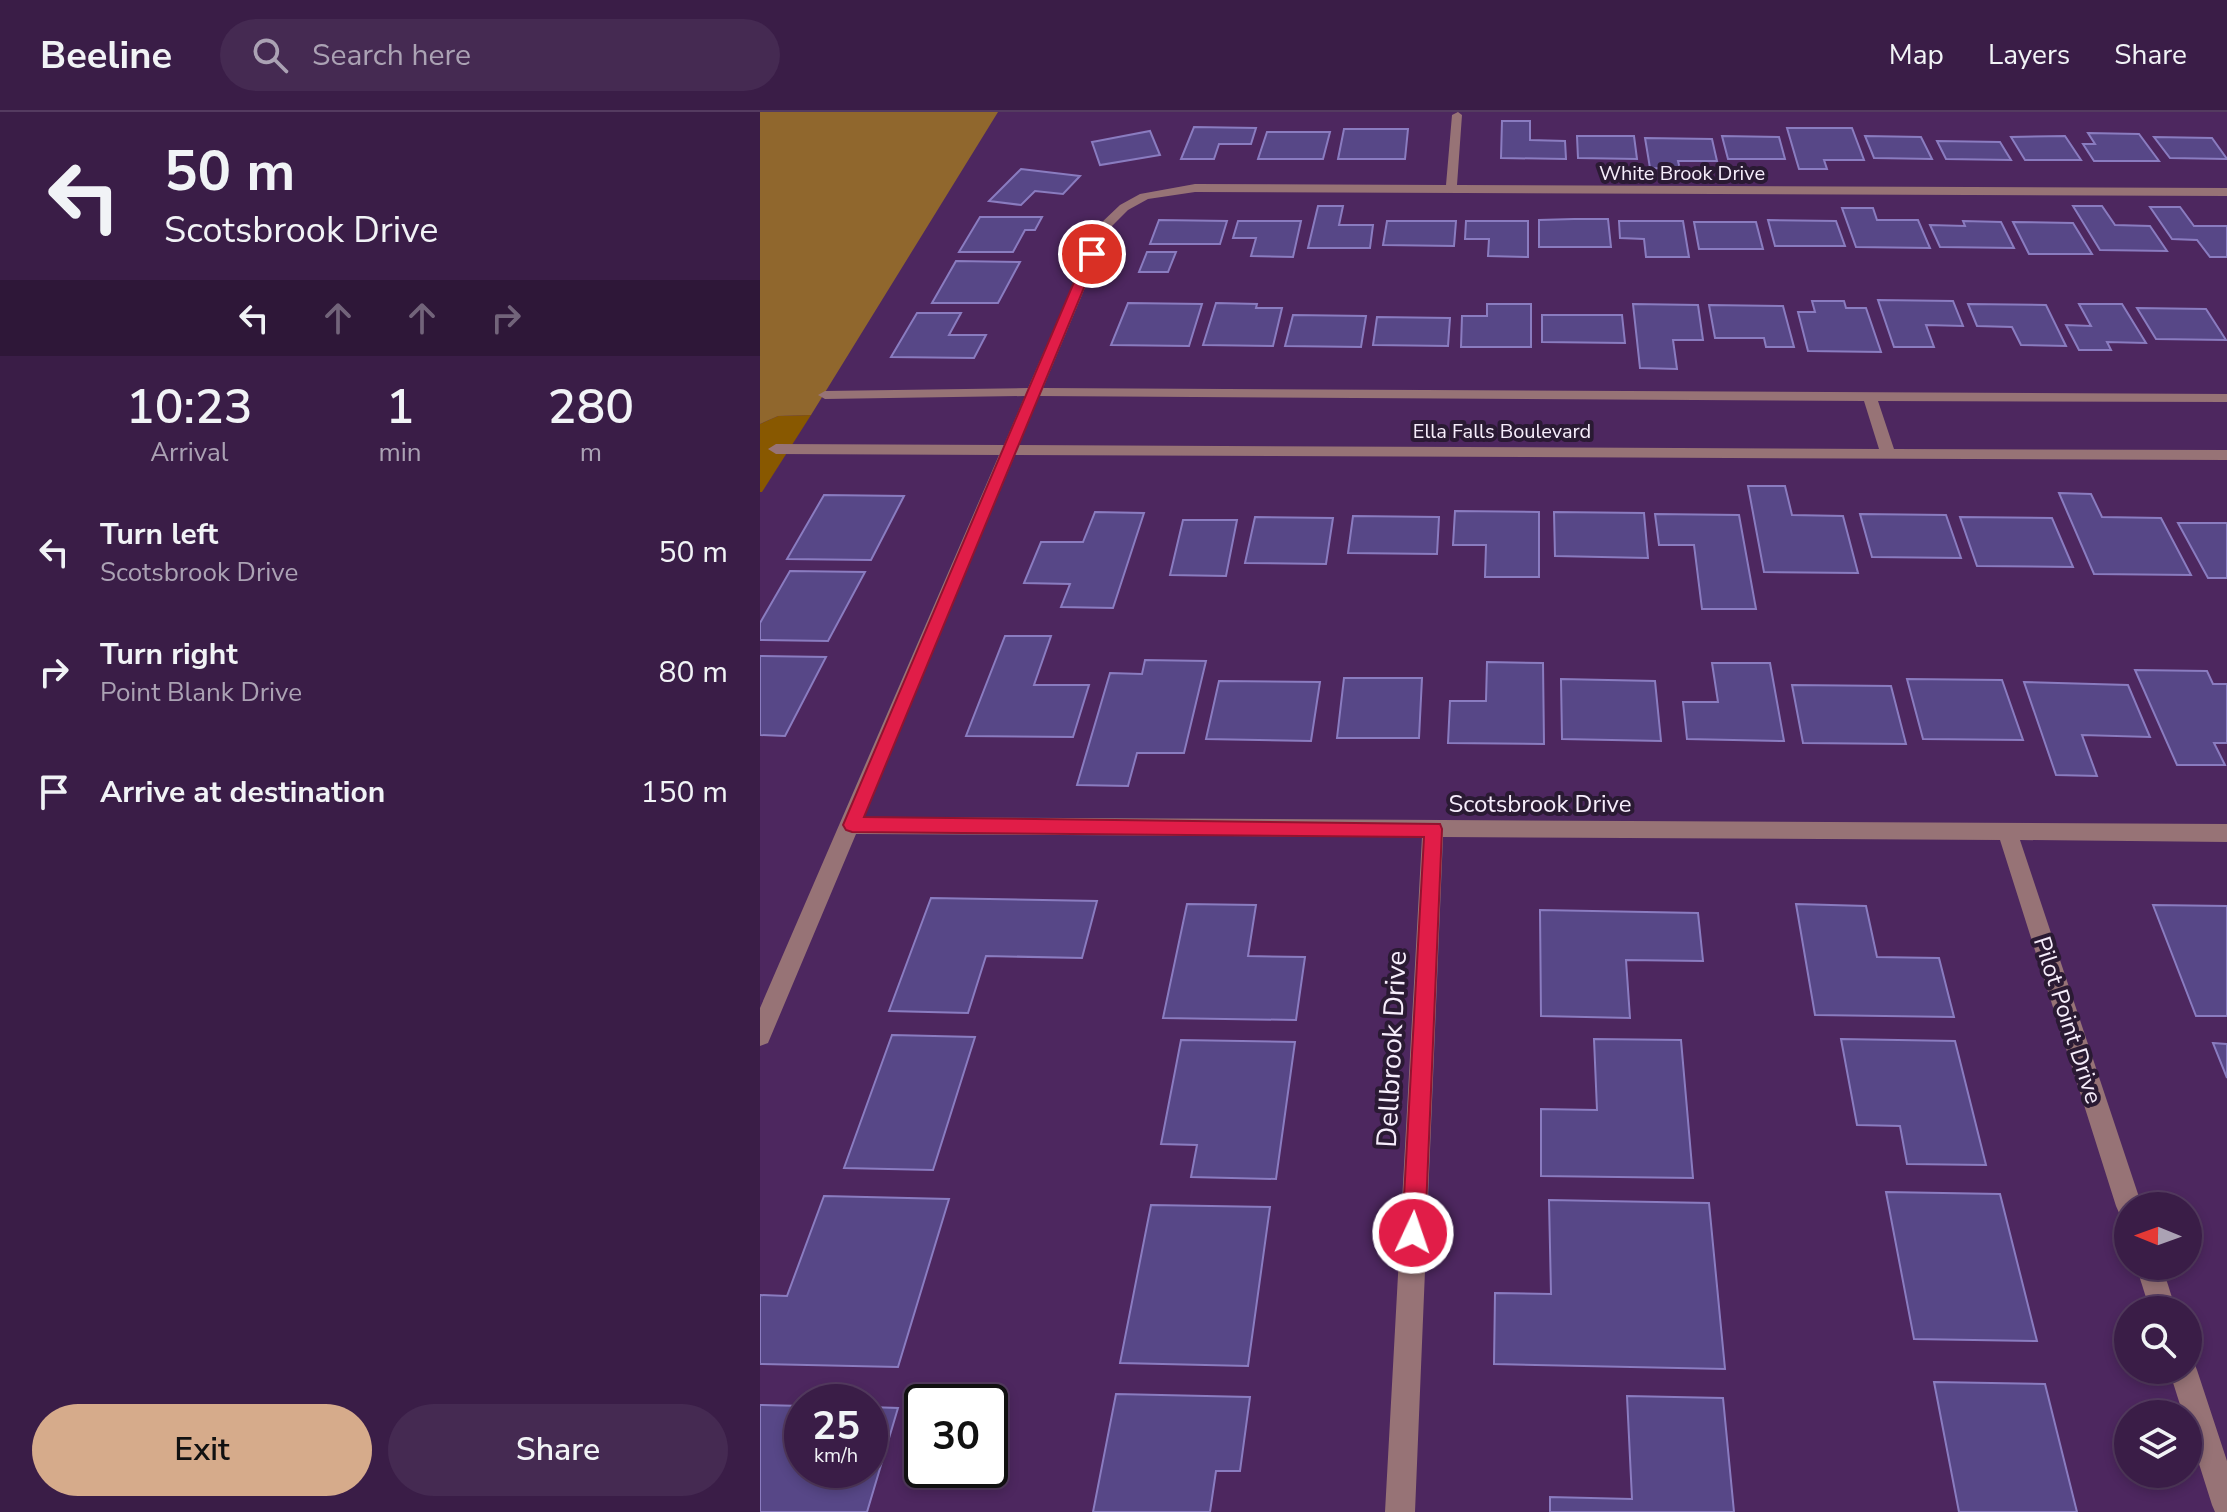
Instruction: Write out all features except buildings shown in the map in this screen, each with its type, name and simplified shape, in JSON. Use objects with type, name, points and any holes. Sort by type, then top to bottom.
[{"type":"street","points":[[1451,190],[1457,115]]},
{"type":"street","name":"White Brook Drive","points":[[1033,392],[1104,227],[1119,209],[1137,197],[1195,188],[2227,192]]},
{"type":"street","points":[[760,1035],[852,825],[1033,392]]},
{"type":"street","name":"Ella Falls Boulevard","points":[[825,395],[1033,392],[2227,398]]},
{"type":"street","points":[[1870,398],[1888,453]]},
{"type":"street","name":"Ella Falls Boulevard","points":[[776,449],[2227,455]]},
{"type":"street","name":"Scotsbrook Drive","points":[[852,825],[2227,833]]},
{"type":"street","name":"Dellbrook Drive","points":[[1400,1512],[1433,829]]},
{"type":"street","name":"Pilot Point Drive","points":[[2008,834],[2124,1192]]},
{"type":"street","points":[[2188,1384],[2227,1505]]},
{"type":"shaded area","points":[[760,112],[998,112],[811,415],[778,416],[760,424]]},
{"type":"shaded area","points":[[811,415],[760,492],[760,424],[778,416]]},
{"type":"route","points":[[1092,254],[852,825],[1433,829],[1413,1233]]}]
